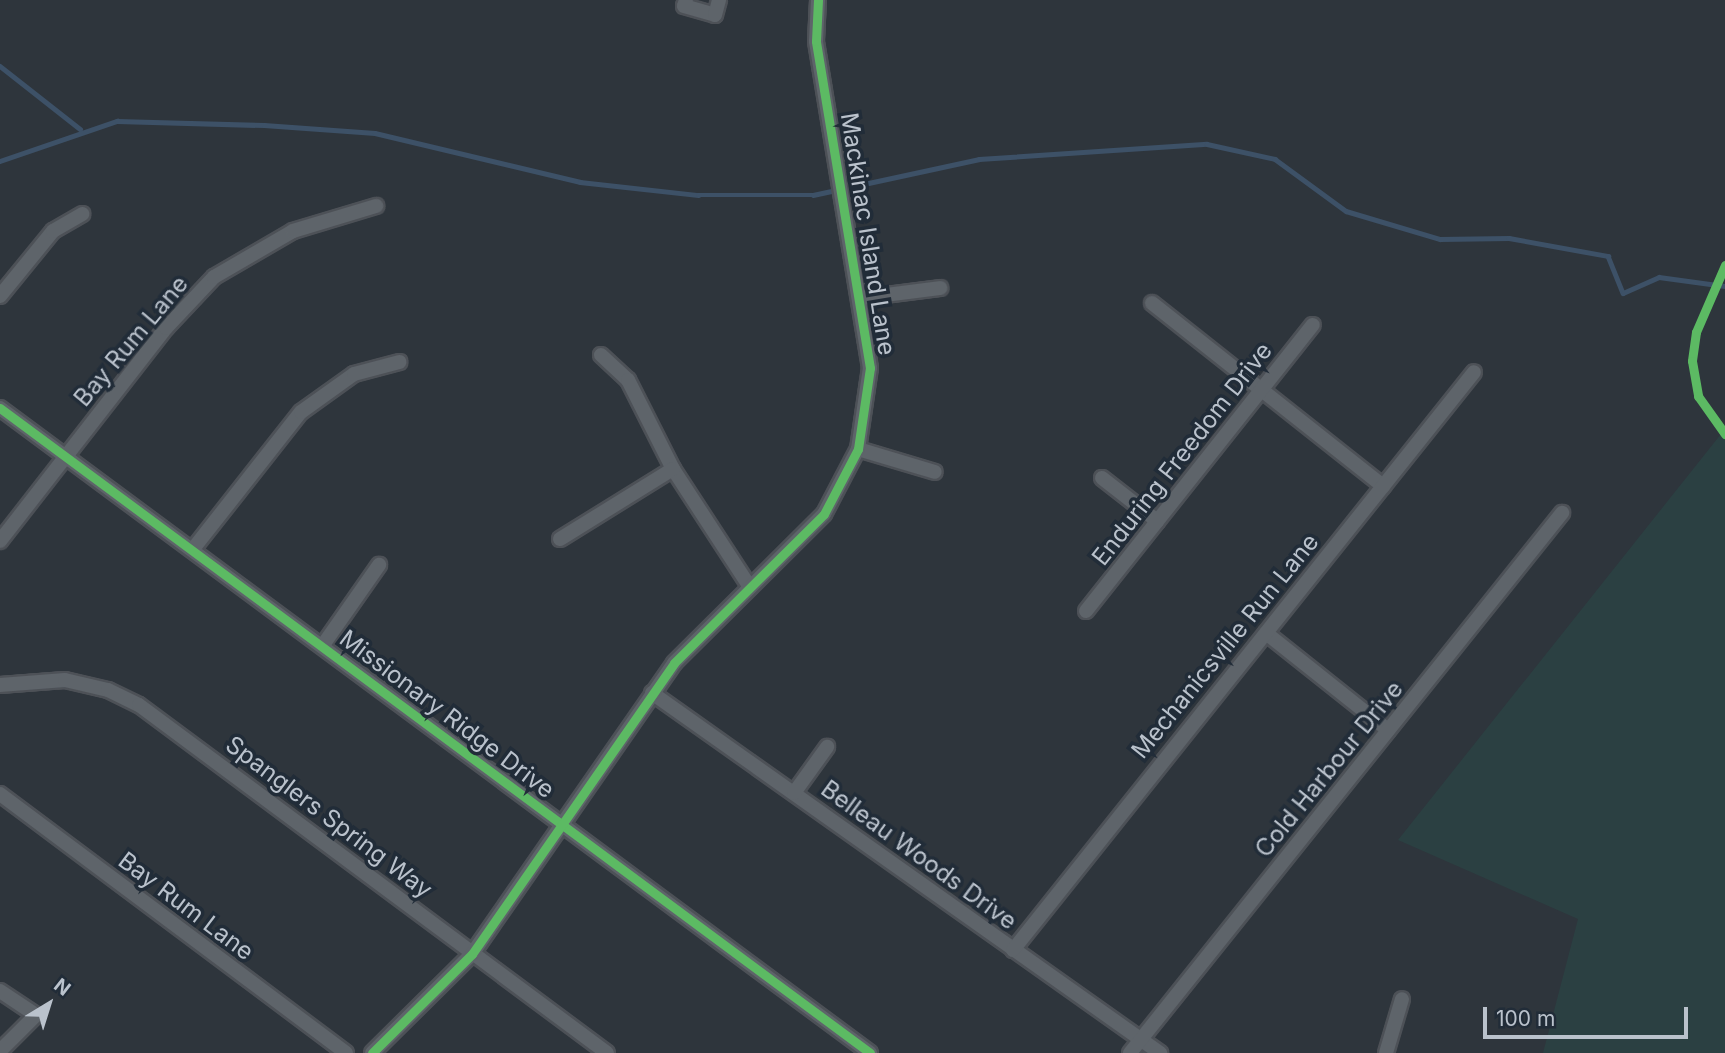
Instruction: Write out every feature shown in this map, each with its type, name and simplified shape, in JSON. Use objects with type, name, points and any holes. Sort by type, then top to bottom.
[{"type":"street","points":[[686,0],[684,6],[715,15],[719,0]]},
{"type":"street","name":"Mackinac Island Lane","points":[[372,1053],[472,954],[653,692],[689,646],[824,514],[858,449],[870,368],[862,298],[816,41],[818,0]]},
{"type":"street","name":"Bay Rum Lane","points":[[0,541],[166,328],[214,277],[293,231],[376,206]]},
{"type":"street","points":[[0,296],[53,231],[82,214]]},
{"type":"street","points":[[862,298],[940,288]]},
{"type":"street","points":[[1153,303],[1383,486]]},
{"type":"street","name":"Enduring Freedom Drive","points":[[1086,611],[1313,325]]},
{"type":"street","points":[[601,355],[628,380],[673,469],[750,587]]},
{"type":"street","points":[[194,549],[301,412],[354,374],[399,362]]},
{"type":"street","name":"Mechanicsville Run Lane","points":[[1013,950],[1474,372]]},
{"type":"street","name":"Missionary Ridge Drive","points":[[0,408],[194,549],[870,1053]]},
{"type":"street","points":[[858,449],[935,471]]},
{"type":"street","points":[[560,539],[673,469]]},
{"type":"street","points":[[1102,478],[1157,520]]},
{"type":"street","name":"Cold Harbour Drive","points":[[1135,1047],[1562,513]]},
{"type":"street","points":[[323,645],[379,565]]},
{"type":"street","points":[[1266,633],[1388,730]]},
{"type":"street","name":"Spanglers Spring Way","points":[[0,685],[65,680],[125,697],[607,1053]]},
{"type":"street","name":"Belleau Woods Drive","points":[[653,692],[1013,950],[1135,1047],[1160,1053]]},
{"type":"street","points":[[794,793],[827,747]]},
{"type":"street","name":"Bay Rum Lane","points":[[0,794],[346,1053]]},
{"type":"street","points":[[0,991],[36,1015],[0,1051]]},
{"type":"street","points":[[1385,1053],[1402,999]]},
{"type":"green space","points":[[1725,429],[1725,1053],[1543,1053],[1578,919],[1398,840]]},
{"type":"waterway","points":[[0,66],[80,129]]},
{"type":"waterway","points":[[0,161],[117,121],[264,125],[375,133],[580,182],[698,195],[813,195],[979,159],[1207,144],[1275,159],[1346,211],[1440,239],[1509,238],[1608,256],[1623,293],[1659,277],[1725,286]]},
{"type":"cycle path","points":[[372,1053],[472,954],[674,663],[824,514],[858,449],[870,368],[816,41],[818,0]]},
{"type":"cycle path","points":[[1725,265],[1696,332],[1692,361],[1698,396],[1725,434]]},
{"type":"cycle path","points":[[0,408],[870,1053]]}]
